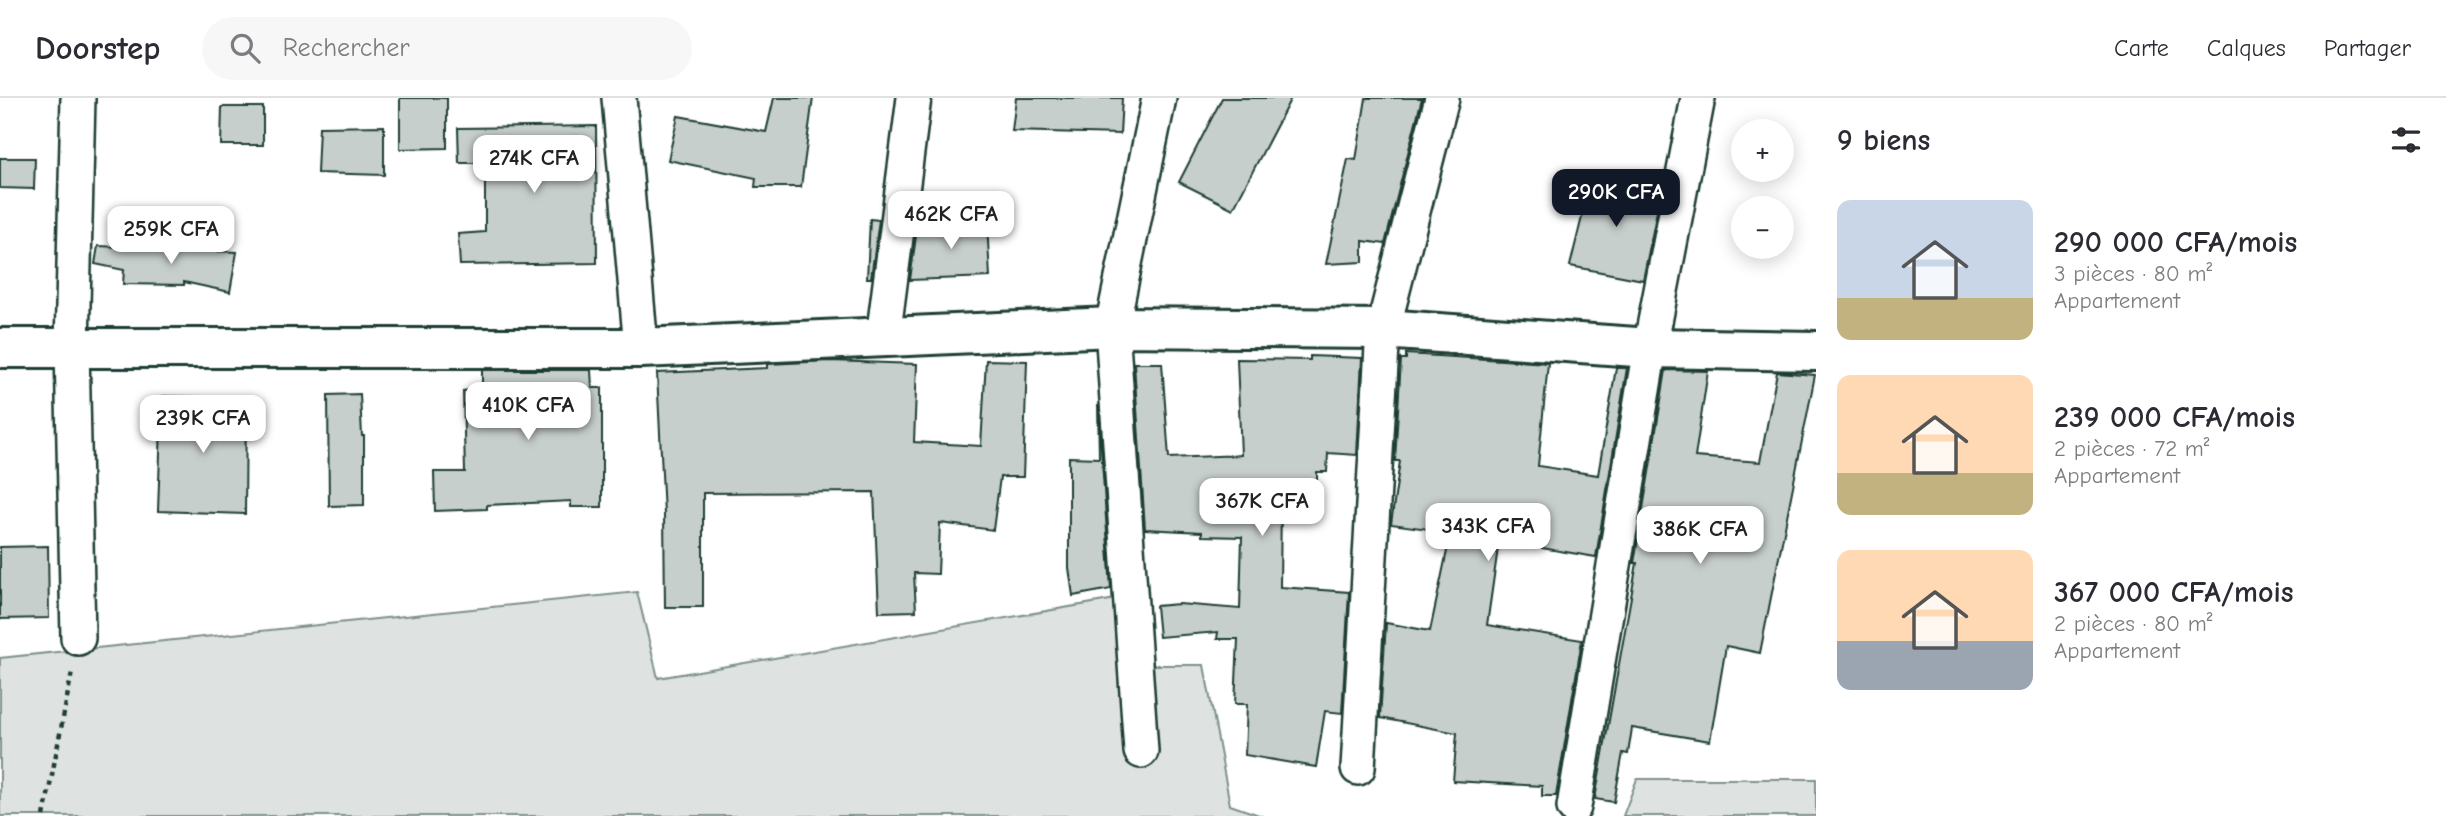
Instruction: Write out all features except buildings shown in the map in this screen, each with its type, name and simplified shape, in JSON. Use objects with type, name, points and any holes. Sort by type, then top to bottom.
[{"type":"street","points":[[78,98],[72,347],[79,638]]},
{"type":"street","points":[[619,98],[640,348]]},
{"type":"street","points":[[883,338],[914,98]]},
{"type":"street","points":[[1141,751],[1112,327],[1160,98]]},
{"type":"street","points":[[1358,768],[1383,328],[1442,98]]},
{"type":"street","points":[[1574,807],[1650,348],[1698,98]]},
{"type":"street","points":[[0,348],[640,348],[1112,327],[1383,328],[1650,348],[1816,351]]},
{"type":"path","points":[[44,816],[79,638]]},
{"type":"shaded area","points":[[637,592],[658,678],[1145,594],[1151,665],[1204,665],[1230,805],[1262,816],[0,816],[0,658]]},
{"type":"shaded area","points":[[1637,779],[1816,779],[1816,816],[1623,816]]}]
